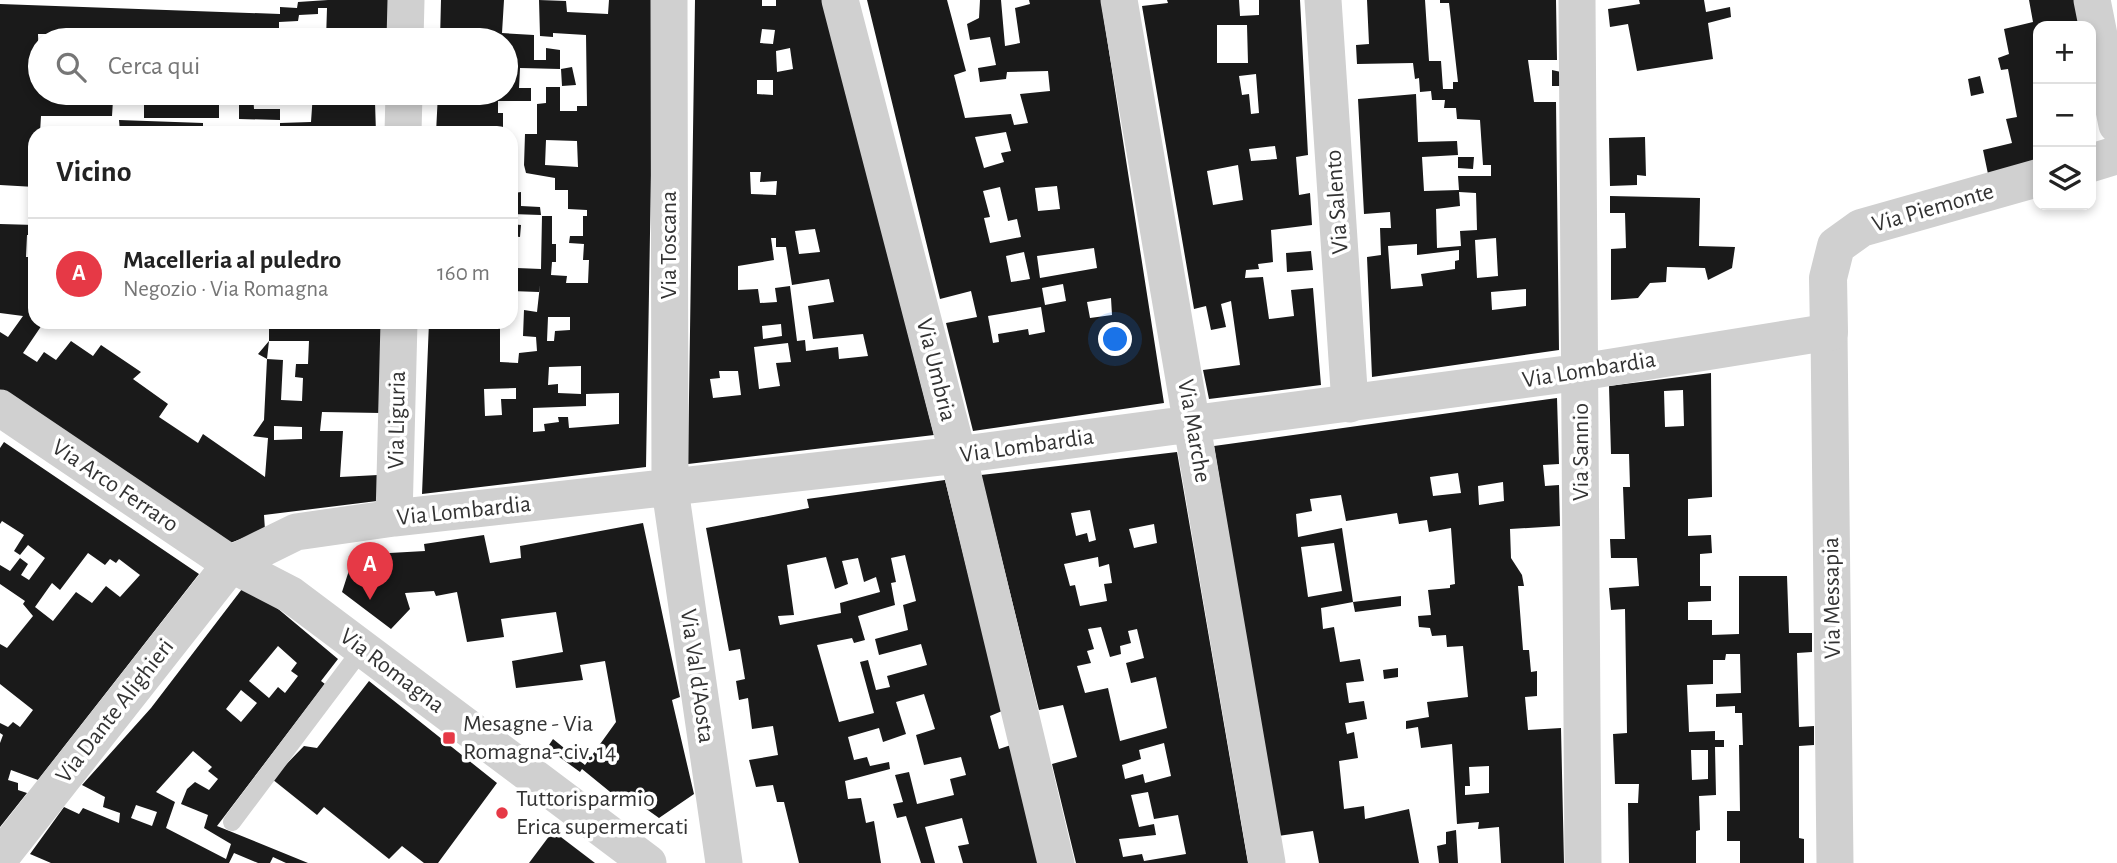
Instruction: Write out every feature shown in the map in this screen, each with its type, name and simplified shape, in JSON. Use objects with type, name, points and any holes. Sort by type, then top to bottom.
[{"type":"street","points":[[405,28],[406,0]]},
{"type":"street","name":"Via Toscana","points":[[669,0],[670,489]]},
{"type":"street","name":"Via Umbria","points":[[840,0],[958,455],[1056,863]]},
{"type":"street","name":"Via Marche","points":[[1119,0],[1266,863]]},
{"type":"street","name":"Via Salento","points":[[1323,0],[1350,404]]},
{"type":"street","name":"Via Sannio","points":[[1577,0],[1583,863]]},
{"type":"street","points":[[2092,0],[2117,125]]},
{"type":"street","points":[[403,126],[404,105]]},
{"type":"street","points":[[2096,161],[2117,155]]},
{"type":"street","name":"Via Piemonte","points":[[1829,332],[1828,278],[1836,246],[1861,228],[2033,179]]},
{"type":"street","name":"Via Liguria","points":[[394,518],[399,329]]},
{"type":"street","name":"Via Lombardia","points":[[231,564],[296,532],[394,518],[958,455],[1350,404],[1581,372],[1829,332]]},
{"type":"street","name":"Via Messapia","points":[[1829,332],[1835,863]]},
{"type":"street","name":"Via Arco Ferraro","points":[[1,411],[231,564]]},
{"type":"street","name":"Via Val d'Aosta","points":[[670,489],[724,863]]},
{"type":"street","name":"Via Romagna","points":[[231,564],[291,595],[648,863]]},
{"type":"street","name":"Via Dante Alighieri","points":[[0,858],[231,564]]},
{"type":"lane","points":[[232,822],[362,649]]},
{"type":"building","points":[[397,0],[396,28],[326,28],[327,8],[318,8],[318,14],[299,15],[298,21],[279,22],[279,28],[28,28],[28,105],[113,105],[112,116],[41,116],[40,126],[28,126],[28,187],[0,185],[0,4],[280,14],[280,7],[297,8],[298,2]]},
{"type":"building","points":[[441,0],[504,0],[502,28],[440,28]]},
{"type":"building","points":[[539,0],[566,1],[567,12],[608,14],[609,0],[654,0],[646,467],[422,494],[429,329],[500,329],[500,362],[518,363],[519,353],[537,351],[536,337],[523,336],[524,310],[537,312],[540,285],[539,292],[518,291],[518,268],[541,269],[542,216],[552,216],[552,244],[556,244],[556,262],[552,262],[551,275],[567,276],[566,283],[588,283],[589,260],[583,260],[584,244],[569,243],[570,236],[583,236],[583,216],[587,216],[587,210],[568,209],[568,190],[555,190],[555,178],[526,173],[524,165],[525,134],[537,134],[537,104],[546,103],[546,87],[560,87],[560,111],[577,111],[577,106],[587,106],[586,35],[553,33],[553,37],[540,36]],"holes":[[[546,140],[577,141],[578,167],[545,165]],[[548,317],[570,317],[570,330],[555,331],[554,341],[547,341]],[[581,366],[581,394],[558,393],[558,384],[548,385],[549,367]],[[516,388],[516,399],[501,399],[502,415],[485,416],[484,389]],[[619,393],[619,424],[569,428],[568,417],[558,417],[559,422],[544,424],[545,431],[533,432],[533,408],[586,406],[586,394]]]},
{"type":"building","points":[[695,0],[762,0],[762,6],[776,6],[776,0],[823,0],[934,435],[688,464]],"holes":[[[762,29],[775,30],[773,44],[760,43]],[[790,48],[793,69],[777,72],[776,51]],[[757,80],[773,80],[773,95],[757,94]],[[750,172],[761,172],[760,182],[777,181],[776,195],[751,194]],[[815,229],[820,252],[799,254],[795,231]],[[771,238],[776,238],[776,247],[786,247],[792,285],[829,279],[834,302],[808,306],[813,339],[863,334],[868,356],[839,359],[838,347],[806,351],[805,340],[797,341],[790,286],[775,288],[777,302],[760,303],[758,289],[738,290],[738,266],[774,260]],[[781,324],[782,336],[763,339],[762,326]],[[788,343],[791,362],[776,363],[780,386],[759,389],[754,347]],[[719,371],[738,371],[741,395],[713,398],[710,379],[720,378]]]},
{"type":"building","points":[[867,0],[947,0],[966,71],[954,75],[965,118],[1011,114],[1014,125],[1028,123],[1020,94],[1050,91],[1048,71],[1007,72],[1006,79],[980,82],[978,68],[996,65],[990,37],[970,40],[967,24],[979,18],[980,0],[1001,0],[1005,46],[1020,43],[1015,8],[1030,4],[1029,0],[1101,0],[1164,403],[973,431],[946,323],[977,317],[971,291],[940,299]],"holes":[[[1006,132],[1011,151],[1001,153],[1004,162],[984,168],[975,137]],[[1057,186],[1060,209],[1038,211],[1035,188]],[[1000,187],[1008,221],[1017,219],[1021,237],[990,243],[984,218],[990,217],[983,191]],[[1094,248],[1097,268],[1040,278],[1037,256]],[[1024,252],[1030,279],[1011,282],[1006,256]],[[1063,284],[1066,301],[1045,305],[1042,288]],[[1111,298],[1112,315],[1090,318],[1087,302]],[[1041,307],[1045,332],[1029,335],[1028,329],[998,334],[999,342],[993,343],[988,316]]]},
{"type":"building","points":[[1167,0],[1239,0],[1240,16],[1259,15],[1259,0],[1300,0],[1308,155],[1296,157],[1299,195],[1310,193],[1312,225],[1271,230],[1273,262],[1258,264],[1259,269],[1246,270],[1245,278],[1263,277],[1269,319],[1294,316],[1291,290],[1313,288],[1321,385],[1209,399],[1203,370],[1240,365],[1231,301],[1221,304],[1226,327],[1211,330],[1206,306],[1194,309],[1142,6],[1168,3]],"holes":[[[1217,25],[1247,25],[1248,63],[1217,63]],[[1256,74],[1259,113],[1251,114],[1249,94],[1242,95],[1239,76]],[[1275,146],[1277,159],[1251,161],[1249,149]],[[1238,165],[1243,200],[1213,205],[1207,171]]]},
{"type":"building","points":[[1367,0],[1425,0],[1429,61],[1441,61],[1443,89],[1453,89],[1453,82],[1458,82],[1449,3],[1440,3],[1440,0],[1556,0],[1557,60],[1528,60],[1534,102],[1556,102],[1559,350],[1372,377],[1367,257],[1381,255],[1380,228],[1391,228],[1390,212],[1364,214],[1358,99],[1416,94],[1418,142],[1457,141],[1458,155],[1422,157],[1424,191],[1459,190],[1458,176],[1491,176],[1491,165],[1483,165],[1480,120],[1457,119],[1456,108],[1444,108],[1445,100],[1432,100],[1431,91],[1420,92],[1419,78],[1415,79],[1413,63],[1357,64],[1356,45],[1369,44]],"holes":[[[1459,192],[1476,193],[1477,230],[1460,231],[1461,246],[1437,248],[1436,209],[1460,206]],[[1496,238],[1498,276],[1477,278],[1475,240]],[[1417,244],[1417,255],[1459,250],[1459,260],[1455,261],[1455,269],[1421,274],[1423,286],[1391,289],[1388,246]],[[1526,289],[1526,306],[1492,310],[1491,292]]]},
{"type":"building","points":[[1639,0],[1704,0],[1706,12],[1730,7],[1731,17],[1708,23],[1713,59],[1637,71],[1628,24],[1610,27],[1608,9],[1640,4]]},
{"type":"building","points":[[2029,0],[2078,0],[2083,21],[2033,22]]},
{"type":"building","points":[[2033,22],[2033,161],[1988,174],[1983,150],[2012,143],[2006,119],[2017,117],[2008,69],[2001,70],[1998,58],[2009,54],[2004,29]]},
{"type":"building","points":[[518,34],[534,35],[534,60],[546,60],[546,48],[560,50],[560,69],[520,68],[519,88],[531,88],[531,101],[518,101]]},
{"type":"building","points":[[572,67],[576,85],[562,86],[561,69]]},
{"type":"building","points":[[1552,70],[1561,72],[1560,86],[1552,86]]},
{"type":"building","points":[[1980,76],[1984,93],[1971,96],[1968,79]]},
{"type":"building","points":[[144,105],[219,105],[219,118],[144,118]]},
{"type":"building","points":[[239,105],[254,105],[254,109],[280,109],[280,120],[239,119]]},
{"type":"building","points":[[312,105],[375,105],[376,126],[280,126],[280,123],[311,122]]},
{"type":"building","points":[[437,105],[498,105],[498,113],[503,113],[503,126],[436,126]]},
{"type":"building","points":[[119,120],[203,123],[203,126],[119,126]]},
{"type":"building","points":[[1645,137],[1646,176],[1637,175],[1637,185],[1610,186],[1609,138]]},
{"type":"building","points":[[1458,157],[1474,157],[1473,169],[1458,168]]},
{"type":"building","points":[[518,192],[521,192],[521,206],[540,207],[541,215],[518,214]]},
{"type":"building","points":[[1610,196],[1700,198],[1699,246],[1735,247],[1732,268],[1708,280],[1705,268],[1667,267],[1666,282],[1650,283],[1638,298],[1611,300],[1611,249],[1626,248],[1625,213],[1610,213]]},
{"type":"building","points":[[0,224],[28,225],[28,329],[39,329],[23,353],[37,362],[44,352],[56,360],[71,341],[93,356],[101,345],[141,372],[133,379],[168,404],[159,417],[198,443],[203,434],[265,477],[268,438],[253,436],[264,420],[267,359],[283,360],[281,400],[302,401],[303,378],[295,377],[296,364],[308,364],[309,341],[269,341],[269,329],[385,329],[381,413],[322,412],[320,431],[343,431],[340,477],[378,475],[377,501],[264,515],[265,530],[230,543],[0,392],[0,332],[8,337],[23,316],[0,313]],"holes":[[[274,426],[302,427],[302,439],[274,440]]]},
{"type":"building","points":[[1311,251],[1313,270],[1287,272],[1286,253]]},
{"type":"building","points":[[269,341],[267,359],[258,354]]},
{"type":"building","points":[[1711,373],[1712,497],[1688,499],[1688,536],[1711,535],[1712,553],[1700,554],[1700,586],[1711,586],[1711,601],[1688,602],[1688,620],[1712,620],[1712,635],[1739,634],[1739,576],[1787,576],[1789,633],[1812,633],[1812,652],[1797,653],[1799,727],[1814,726],[1814,745],[1799,746],[1799,838],[1804,839],[1804,863],[1740,863],[1740,841],[1727,841],[1727,811],[1740,811],[1739,745],[1743,745],[1742,713],[1735,713],[1735,706],[1716,707],[1716,694],[1741,693],[1740,654],[1726,654],[1725,660],[1713,660],[1713,684],[1687,685],[1689,732],[1715,731],[1715,740],[1724,740],[1724,747],[1715,747],[1716,795],[1699,796],[1700,830],[1696,831],[1696,863],[1629,863],[1628,803],[1638,803],[1639,784],[1615,784],[1613,734],[1627,733],[1625,609],[1611,610],[1609,588],[1639,586],[1637,558],[1611,558],[1610,539],[1625,539],[1623,487],[1630,487],[1629,454],[1611,454],[1609,386]],"holes":[[[1683,390],[1684,426],[1665,427],[1664,391]],[[1691,750],[1708,750],[1708,779],[1692,780]]]},
{"type":"building","points":[[1557,398],[1559,464],[1543,465],[1545,486],[1559,485],[1560,526],[1510,529],[1511,558],[1522,575],[1524,586],[1518,586],[1523,650],[1529,650],[1531,672],[1537,671],[1537,696],[1525,697],[1528,730],[1561,728],[1564,863],[1501,863],[1499,827],[1478,829],[1479,822],[1457,824],[1452,744],[1421,748],[1418,727],[1406,729],[1406,721],[1429,717],[1427,702],[1468,697],[1463,646],[1447,647],[1446,635],[1432,636],[1430,628],[1419,627],[1418,616],[1431,615],[1428,590],[1450,588],[1450,585],[1455,584],[1451,528],[1429,532],[1427,520],[1399,524],[1397,513],[1346,521],[1341,495],[1310,499],[1312,511],[1296,514],[1298,537],[1342,528],[1353,602],[1321,608],[1323,629],[1334,627],[1340,662],[1360,659],[1364,681],[1346,683],[1349,703],[1364,701],[1367,719],[1345,723],[1347,734],[1354,732],[1358,758],[1339,761],[1344,809],[1364,806],[1365,819],[1409,809],[1419,863],[1319,863],[1313,831],[1278,836],[1214,446]],"holes":[[[1458,473],[1461,493],[1433,496],[1430,477]],[[1503,482],[1504,501],[1479,505],[1478,486]],[[1334,543],[1342,591],[1308,597],[1301,547]],[[1489,766],[1489,793],[1465,795],[1465,786],[1470,786],[1469,767]]]},
{"type":"building","points":[[4,442],[199,574],[38,780],[11,770],[8,780],[18,783],[18,790],[27,793],[0,827],[0,743],[3,735],[0,733],[0,723],[8,727],[13,722],[20,727],[33,710],[0,684],[0,644],[7,648],[33,616],[23,604],[25,601],[0,584],[0,565],[10,571],[20,558],[28,564],[21,575],[29,580],[45,558],[28,545],[20,555],[14,551],[24,535],[2,521],[0,524],[0,448]],"holes":[[[88,553],[105,565],[110,559],[116,563],[119,559],[140,575],[120,597],[106,586],[92,603],[76,592],[53,621],[35,607],[52,583],[60,590]]]},
{"type":"building","points":[[1177,452],[1248,863],[1076,863],[1052,764],[1077,757],[1063,705],[1039,710],[981,475]],"holes":[[[1090,510],[1096,540],[1089,542],[1087,533],[1076,536],[1071,513]],[[1154,524],[1157,543],[1134,548],[1129,529]],[[1098,557],[1099,567],[1109,564],[1112,583],[1104,584],[1107,601],[1080,606],[1075,585],[1070,586],[1064,564]],[[1101,627],[1110,657],[1121,654],[1120,646],[1131,643],[1128,631],[1137,629],[1144,658],[1126,663],[1131,683],[1156,677],[1167,728],[1120,741],[1108,688],[1085,693],[1077,666],[1091,663],[1087,651],[1094,649],[1088,629]],[[1164,743],[1171,776],[1145,783],[1143,774],[1125,779],[1122,765],[1141,759],[1139,750]],[[1148,792],[1154,819],[1178,815],[1186,854],[1144,861],[1142,854],[1123,857],[1119,839],[1156,835],[1154,824],[1139,827],[1131,795]]]},
{"type":"building","points":[[945,480],[1002,711],[990,716],[999,749],[1011,745],[1040,863],[963,863],[958,846],[969,844],[962,818],[925,827],[935,863],[921,863],[906,816],[897,818],[893,804],[903,802],[895,775],[909,772],[917,804],[954,795],[950,779],[966,775],[961,757],[924,765],[916,735],[935,729],[924,694],[896,702],[906,734],[883,742],[879,728],[848,737],[854,760],[867,757],[870,766],[889,762],[890,769],[845,781],[848,799],[861,798],[866,823],[874,821],[881,863],[799,863],[784,802],[777,802],[773,785],[756,787],[749,760],[778,755],[773,726],[752,729],[748,698],[739,700],[736,681],[745,679],[740,649],[729,651],[706,528],[809,508],[807,499]],"holes":[[[905,555],[916,601],[903,605],[908,630],[875,639],[879,655],[921,644],[927,665],[887,676],[890,687],[876,690],[868,660],[860,662],[874,713],[839,722],[817,645],[852,638],[854,643],[865,640],[858,616],[895,605],[891,583],[896,582],[891,558]],[[826,557],[835,589],[848,584],[842,561],[858,558],[864,582],[876,577],[880,592],[840,603],[841,613],[780,625],[778,616],[794,615],[787,565]]]},
{"type":"building","points":[[643,523],[680,697],[672,700],[694,794],[659,818],[624,793],[620,800],[582,769],[580,772],[547,748],[553,739],[585,765],[616,722],[605,661],[580,665],[583,680],[516,688],[512,661],[563,652],[556,612],[501,619],[504,637],[467,642],[457,592],[436,596],[434,591],[405,593],[410,609],[391,629],[342,592],[354,555],[425,551],[424,544],[484,535],[490,563],[521,558],[520,546]]},
{"type":"building","points":[[252,587],[338,659],[321,681],[325,684],[217,826],[308,863],[286,863],[273,857],[270,863],[258,863],[234,853],[229,863],[51,863],[30,854],[64,807],[79,814],[83,808],[119,823],[120,813],[103,807],[105,797],[82,785],[151,708],[242,589]],"holes":[[[278,646],[297,663],[291,671],[298,676],[285,693],[278,687],[269,698],[249,681]],[[241,690],[257,703],[241,722],[226,709]],[[193,751],[212,767],[208,771],[218,779],[209,790],[195,782],[187,789],[181,804],[208,815],[204,828],[231,844],[226,859],[166,828],[175,802],[156,792]],[[136,805],[157,812],[152,826],[131,818]]]},
{"type":"building","points":[[1401,596],[1401,606],[1355,612],[1353,602]]},
{"type":"building","points":[[1398,668],[1398,677],[1384,679],[1383,670]]},
{"type":"building","points":[[369,681],[497,783],[438,863],[424,863],[402,846],[389,859],[324,807],[317,815],[272,779],[304,746],[317,748]]},
{"type":"building","points":[[1456,830],[1458,863],[1439,863],[1437,846],[1446,844],[1446,832]]},
{"type":"building","points":[[553,831],[595,863],[529,863]]},
{"type":"place","name":"Macelleria al puledro","points":[[370,600]]},
{"type":"place","name":"Mesagne - Via Romagna- civ. 14","points":[[449,738]]},
{"type":"place","name":"Tuttorisparmio Erica supermercati","points":[[502,813]]}]
